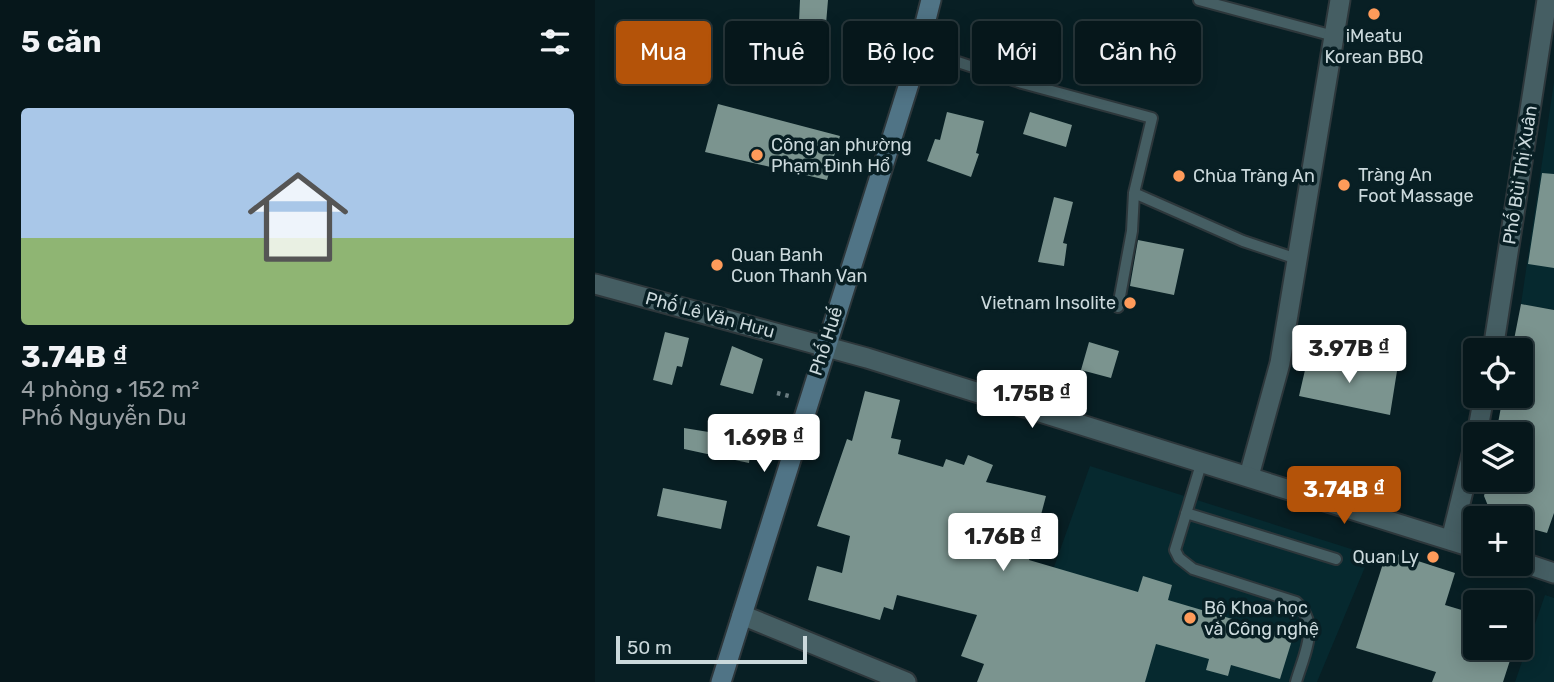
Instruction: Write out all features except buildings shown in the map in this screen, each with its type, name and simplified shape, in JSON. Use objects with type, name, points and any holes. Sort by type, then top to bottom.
[{"type":"main road","name":"Phố Huế","points":[[925,21],[931,0]]},
{"type":"main road","name":"Phố Huế","points":[[721,682],[907,84]]},
{"type":"street","points":[[1249,476],[1280,363],[1340,0]]},
{"type":"street","name":"Phố Bùi Thị Xuân","points":[[1495,338],[1548,0]]},
{"type":"street","name":"Phố Lê Văn Hưu","points":[[595,284],[824,346],[1463,544]]},
{"type":"street","points":[[1451,540],[1463,491]]},
{"type":"street","points":[[1533,566],[1554,573]]},
{"type":"street","points":[[742,615],[906,682]]},
{"type":"lane","points":[[1199,0],[1334,36]]},
{"type":"lane","points":[[958,62],[1022,83],[1152,118],[1134,194],[1132,231],[1118,307]]},
{"type":"lane","points":[[1134,194],[1243,241],[1297,259]]},
{"type":"lane","points":[[1202,461],[1175,550],[1179,558],[1193,569],[1296,603],[1306,611],[1310,618],[1308,642],[1296,682]]},
{"type":"lane","points":[[1186,513],[1336,559]]},
{"type":"shaded area","points":[[1554,82],[1554,310],[1521,304]]},
{"type":"shaded area","name":"Bộ Khoa học và Công nghệ","points":[[1090,466],[1370,555],[1317,682],[1013,682]]},
{"type":"shaded area","points":[[1545,595],[1554,598],[1554,682],[1515,682],[1523,660],[1533,660],[1533,630]]},
{"type":"place","name":"iMeatu Korean BBQ","points":[[1374,14]]},
{"type":"place","name":"Công an phường Phạm Đình Hổ","points":[[757,155]]},
{"type":"place","name":"Chùa Tràng An","points":[[1179,176]]},
{"type":"place","name":"Tràng An Foot Massage","points":[[1344,185]]},
{"type":"place","name":"Quan Banh Cuon Thanh Van","points":[[717,265]]},
{"type":"place","name":"Vietnam Insolite","points":[[1130,303]]},
{"type":"place","name":"Quan Ly","points":[[1433,557]]},
{"type":"place","name":"Bộ Khoa học và Công nghệ","points":[[1190,618]]}]
